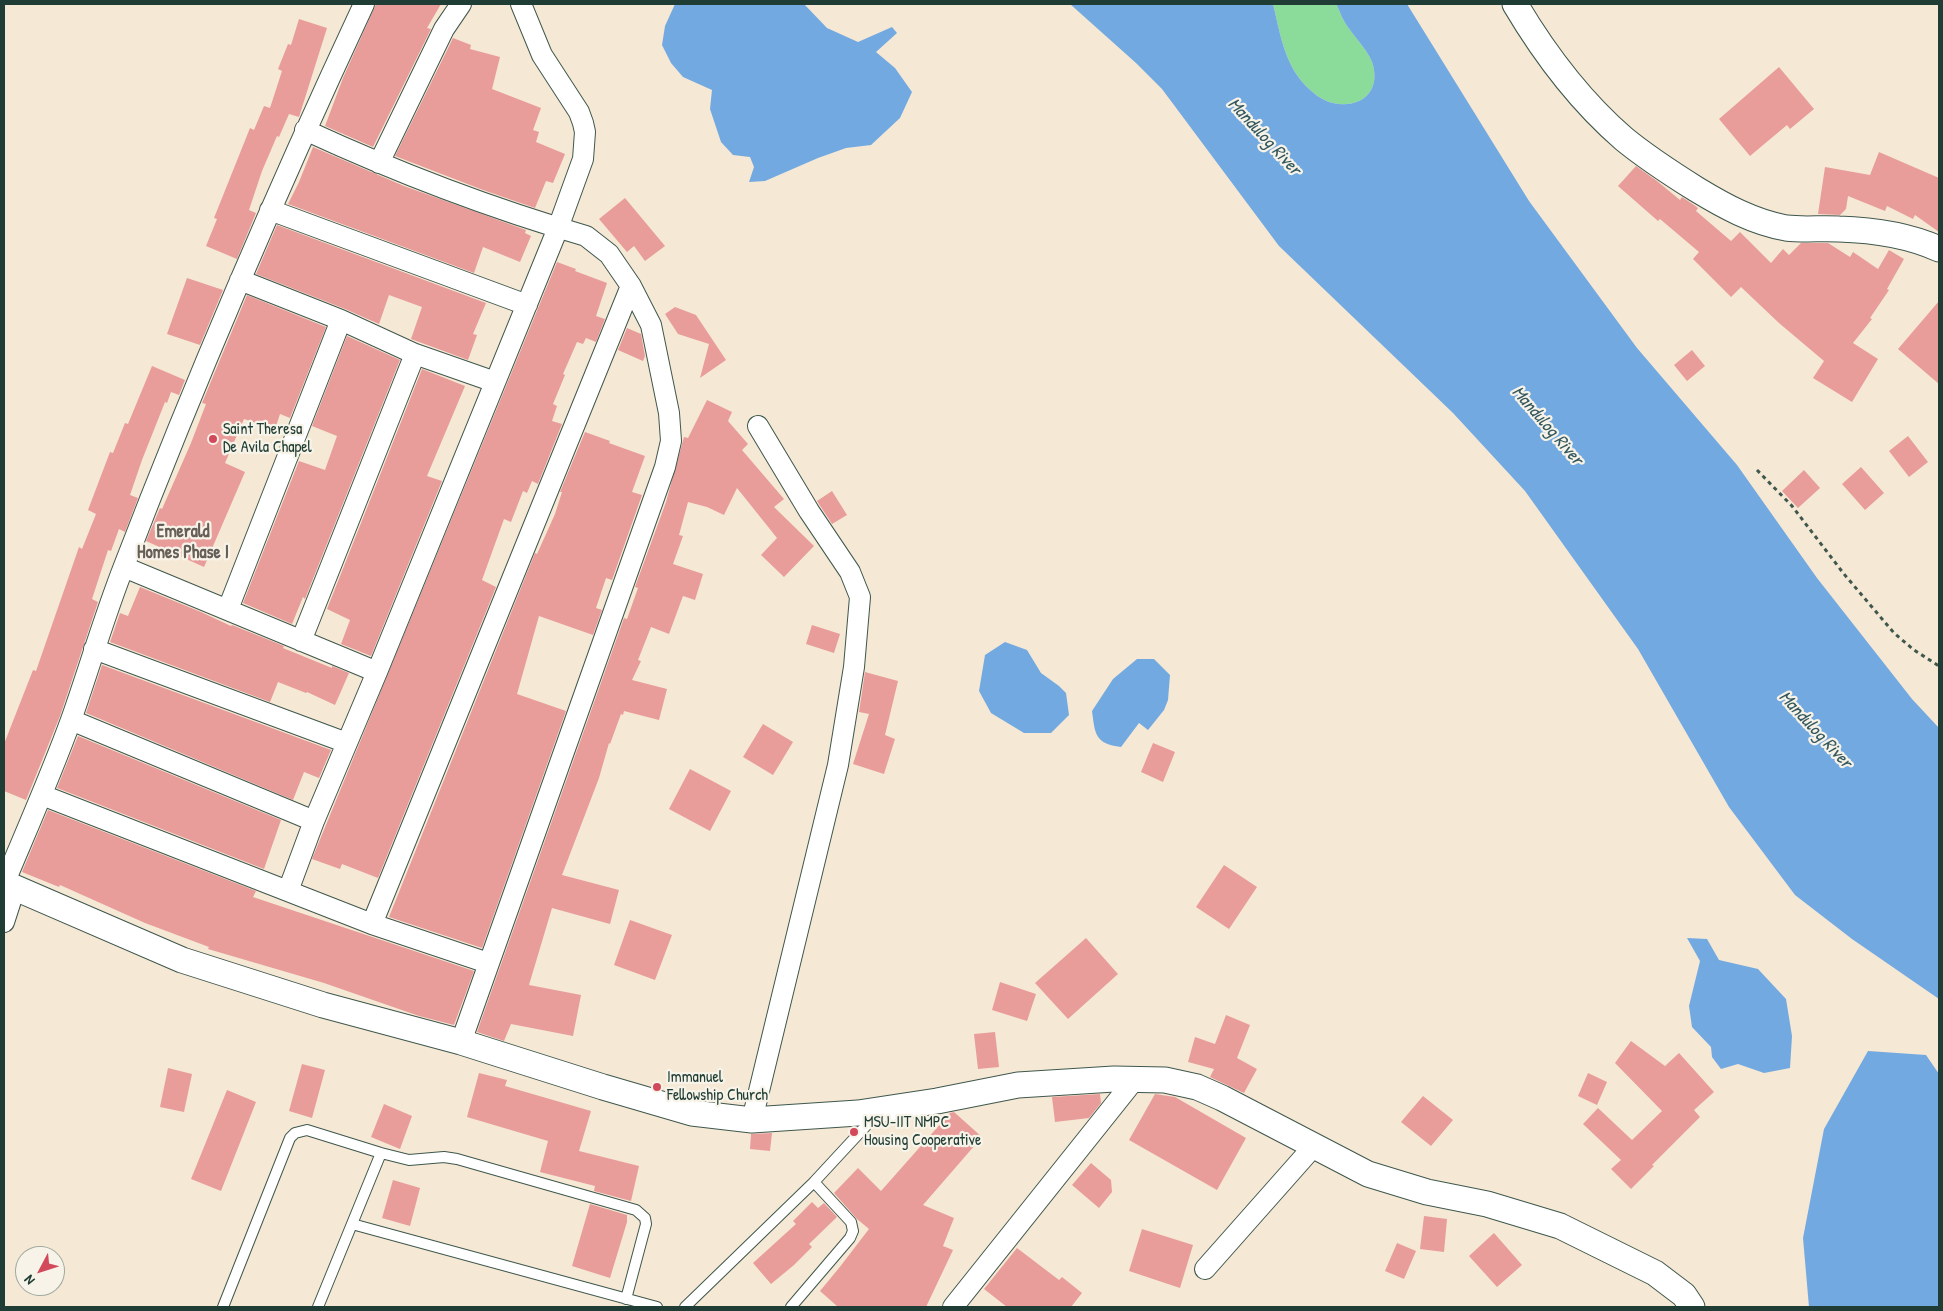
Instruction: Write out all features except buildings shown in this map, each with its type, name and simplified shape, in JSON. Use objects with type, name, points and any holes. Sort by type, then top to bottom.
[{"type":"street","points":[[4,922],[8,885],[71,720],[94,649],[124,567],[240,280],[305,130],[364,4]]},
{"type":"street","points":[[379,163],[444,29],[461,4]]},
{"type":"street","points":[[288,890],[314,822],[558,228],[584,159],[583,123],[579,112],[542,55],[521,4]]},
{"type":"street","points":[[1514,4],[1535,38],[1573,86],[1618,133],[1677,177],[1722,205],[1755,221],[1787,228],[1841,229],[1888,234],[1928,244],[1939,249]]},
{"type":"street","points":[[305,130],[432,185],[586,236],[598,245],[609,254],[631,286],[651,325],[669,413],[670,442],[665,467],[461,1042]]},
{"type":"street","points":[[270,210],[526,305]]},
{"type":"street","points":[[240,280],[341,320],[415,354],[495,382]]},
{"type":"street","points":[[372,924],[631,286]]},
{"type":"street","points":[[228,610],[341,320]]},
{"type":"street","points":[[301,641],[415,354]]},
{"type":"street","points":[[752,1120],[838,765],[854,667],[860,597],[850,572],[809,511],[758,426]]},
{"type":"street","points":[[124,567],[377,672]]},
{"type":"street","points":[[94,649],[347,742]]},
{"type":"street","points":[[71,720],[314,822]]},
{"type":"street","points":[[42,795],[372,924],[488,963]]},
{"type":"street","points":[[8,885],[182,960],[323,1005],[461,1042],[692,1113],[752,1120],[881,1110],[1018,1085],[1114,1079],[1166,1080],[1197,1087],[1222,1098],[1368,1174],[1427,1192],[1488,1204],[1560,1226],[1655,1273],[1684,1295],[1692,1307]]},
{"type":"street","points":[[953,1307],[1135,1079]]},
{"type":"street","points":[[1205,1269],[1313,1147]]},
{"type":"lane","points":[[685,1307],[814,1182],[881,1110]]},
{"type":"lane","points":[[223,1307],[290,1138],[295,1133],[307,1130],[381,1154],[409,1160],[444,1156],[457,1159],[636,1210],[645,1218],[646,1224],[626,1299]]},
{"type":"lane","points":[[318,1307],[381,1154]]},
{"type":"lane","points":[[791,1307],[850,1238],[853,1231],[851,1222],[814,1182]]},
{"type":"lane","points":[[352,1224],[657,1307]]},
{"type":"path","points":[[1758,470],[1792,506],[1844,574],[1894,633],[1914,650],[1939,666]]},
{"type":"green space","points":[[1273,4],[1336,4],[1344,21],[1372,62],[1374,82],[1366,96],[1360,101],[1352,103],[1333,103],[1321,98],[1305,85],[1287,57]]},
{"type":"water","points":[[675,4],[804,4],[827,28],[858,42],[892,27],[897,33],[876,52],[895,68],[912,92],[900,118],[871,145],[846,148],[765,181],[749,182],[754,167],[750,157],[733,155],[721,142],[710,109],[712,90],[683,77],[671,63],[662,45],[665,26]]},
{"type":"water","name":"Mandulog River","points":[[1070,4],[1273,4],[1287,57],[1298,76],[1308,88],[1321,98],[1329,102],[1343,104],[1360,101],[1366,96],[1374,82],[1374,73],[1372,62],[1363,46],[1347,26],[1336,4],[1407,4],[1529,201],[1637,348],[1737,465],[1817,578],[1912,699],[1939,728],[1939,999],[1852,939],[1795,895],[1729,807],[1638,649],[1525,491],[1453,413],[1279,246],[1162,89]]},
{"type":"water","points":[[1005,642],[1027,650],[1041,673],[1066,693],[1069,715],[1051,733],[1024,733],[991,713],[979,691],[985,655]]},
{"type":"water","points":[[1137,659],[1154,659],[1170,675],[1168,700],[1164,710],[1148,730],[1139,723],[1121,747],[1112,746],[1101,740],[1098,736],[1094,726],[1092,711],[1113,679]]},
{"type":"water","points":[[1687,938],[1707,939],[1719,960],[1758,969],[1786,999],[1792,1036],[1790,1068],[1764,1073],[1738,1064],[1721,1069],[1712,1057],[1711,1047],[1692,1027],[1689,1006],[1700,961]]},
{"type":"water","points":[[1868,1051],[1926,1055],[1939,1074],[1939,1307],[1809,1307],[1803,1238],[1824,1129]]},
{"type":"place","name":"Saint Theresa De Avila Chapel","points":[[213,439]]},
{"type":"place","name":"Immanuel Fellowship Church","points":[[657,1087]]},
{"type":"place","name":"MSU-IIT NMPC Housing Cooperative","points":[[854,1132]]},
{"type":"district","name":"Emerald Homes Phase I","points":[[183,542]]}]
